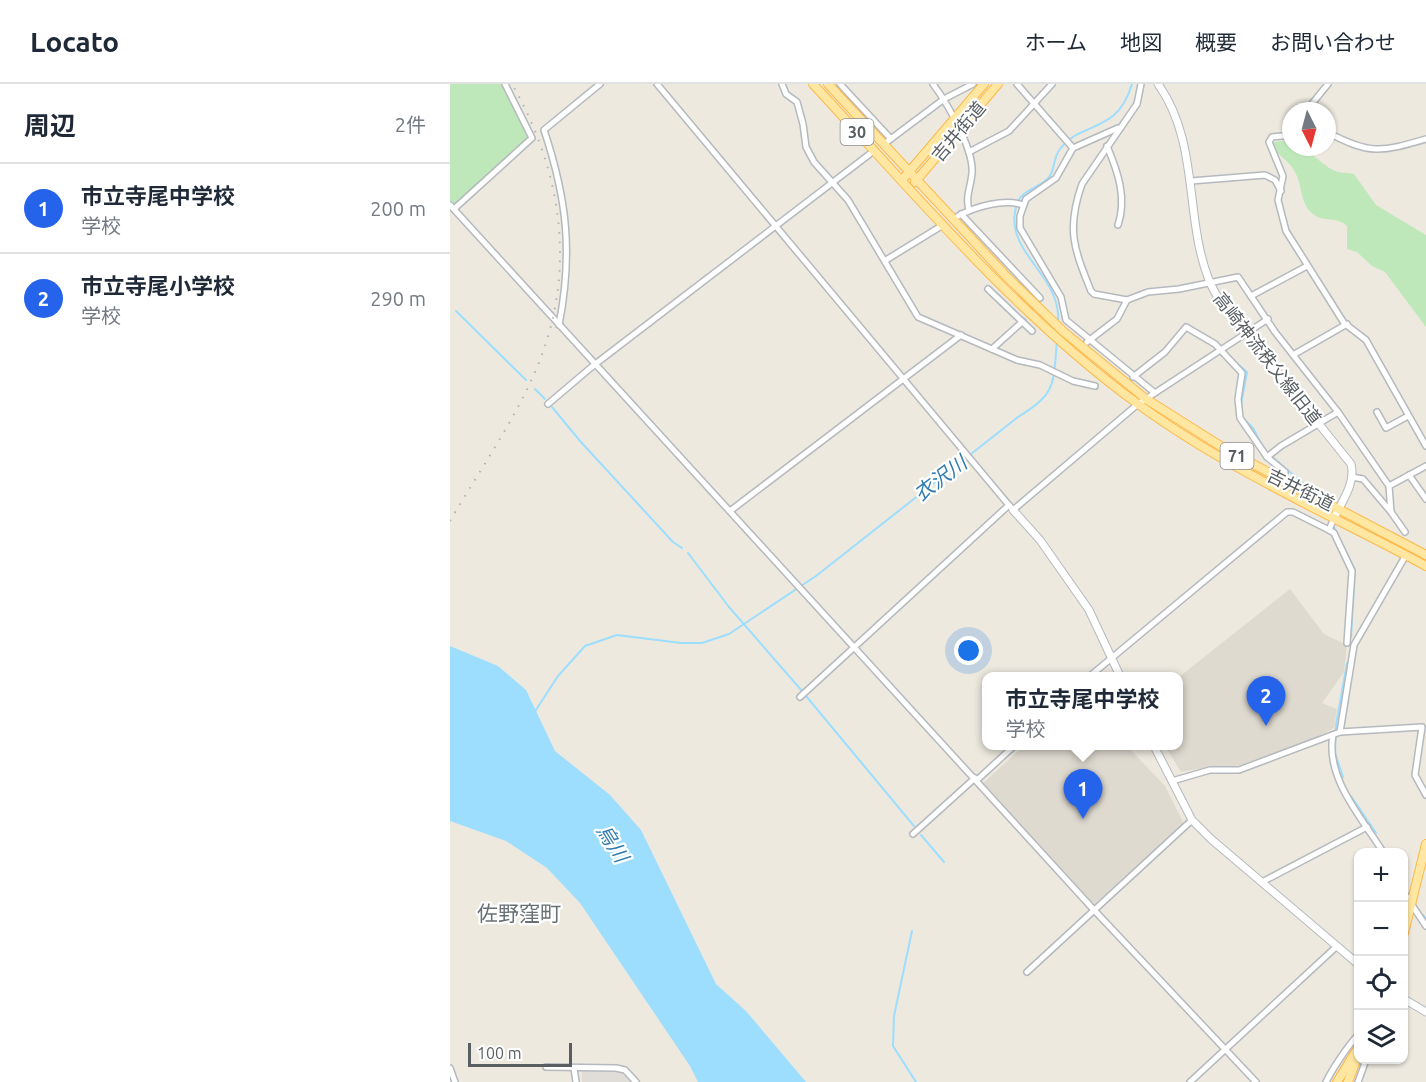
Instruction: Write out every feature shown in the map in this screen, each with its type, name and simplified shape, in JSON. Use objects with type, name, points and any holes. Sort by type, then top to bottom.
[{"type":"main road","name":"30","points":[[813,84],[902,180]]},
{"type":"main road","name":"30","points":[[828,84],[887,142],[910,171]]},
{"type":"main road","name":"吉井街道","points":[[910,188],[984,84]]},
{"type":"main road","name":"吉井街道","points":[[902,180],[998,84]]},
{"type":"main road","name":"吉井街道","points":[[910,171],[957,216],[1048,318],[1142,402],[1283,481],[1426,555]]},
{"type":"main road","name":"71","points":[[902,180],[943,225]]},
{"type":"main road","name":"吉井街道","points":[[943,225],[1050,333],[1142,402],[1227,461],[1426,566]]},
{"type":"main road","points":[[1408,919],[1426,843]]},
{"type":"main road","points":[[1337,1082],[1354,1056]]},
{"type":"main road","points":[[1348,1082],[1355,1064]]},
{"type":"street","points":[[505,84],[532,138],[452,207],[1094,910],[1256,1082]]},
{"type":"street","points":[[559,325],[567,275],[566,215],[561,185],[544,130],[600,84]]},
{"type":"street","points":[[657,84],[902,380],[1040,540],[1089,610],[1118,672]]},
{"type":"street","points":[[782,84],[786,94],[797,102],[806,147],[832,184],[848,200],[867,234],[886,260],[918,317],[992,349],[1095,386]]},
{"type":"street","points":[[840,84],[887,142],[944,99],[973,84]]},
{"type":"street","points":[[933,84],[944,99],[969,152],[972,172],[966,199],[969,210]]},
{"type":"street","points":[[1017,84],[1073,148]]},
{"type":"street","points":[[969,152],[1009,131],[1033,102],[1052,84]]},
{"type":"street","points":[[1141,84],[1137,104],[1082,184],[1073,217],[1072,234],[1075,251],[1091,291],[1106,297],[1128,300],[1148,292],[1238,277],[1293,355],[1338,412],[1389,486],[1391,512]]},
{"type":"street","name":"高崎神流秩父線旧道","points":[[1158,84],[1167,97],[1177,122],[1191,181],[1203,261],[1210,282],[1247,334],[1351,464],[1352,477]]},
{"type":"street","points":[[1313,102],[1328,84]]},
{"type":"street","points":[[1119,128],[1073,148],[1056,178],[1030,194],[1023,205],[1020,228],[1058,291],[1066,320],[1088,342],[1155,393]]},
{"type":"street","points":[[1282,135],[1272,136],[1269,142],[1284,176],[1279,206],[1286,231],[1347,324],[1366,340],[1426,446]]},
{"type":"street","points":[[1336,136],[1373,151],[1388,150],[1426,139]]},
{"type":"street","points":[[1107,146],[1118,171],[1124,209],[1118,225]]},
{"type":"street","points":[[548,404],[594,364],[875,150]]},
{"type":"street","points":[[1191,181],[1265,175],[1275,180],[1281,191]]},
{"type":"street","points":[[1023,205],[1012,202],[969,210],[957,216],[1040,298]]},
{"type":"street","points":[[886,260],[943,225]]},
{"type":"street","points":[[1251,296],[1307,266]]},
{"type":"street","points":[[987,289],[1032,332]]},
{"type":"street","points":[[1088,342],[1117,319],[1128,300]]},
{"type":"street","points":[[800,697],[1011,508],[1142,402],[1268,319]]},
{"type":"street","points":[[992,349],[1022,322]]},
{"type":"street","points":[[1293,355],[1347,324]]},
{"type":"street","points":[[1133,377],[1166,352],[1186,327],[1221,351],[1242,373],[1238,412],[1267,457],[1285,472],[1283,481]]},
{"type":"street","points":[[730,511],[961,335]]},
{"type":"street","points":[[1267,457],[1338,412]]},
{"type":"street","points":[[1377,412],[1386,428],[1408,416]]},
{"type":"street","points":[[1389,486],[1426,466]]},
{"type":"street","points":[[1409,475],[1426,500]]},
{"type":"street","points":[[1329,530],[1352,477],[1363,479],[1405,532]]},
{"type":"street","points":[[1095,672],[1287,512],[1293,512],[1334,533],[1352,571],[1347,643]]},
{"type":"street","points":[[1340,732],[1354,645],[1406,555]]},
{"type":"street","points":[[1172,781],[1210,771],[1239,770],[1340,732],[1422,728],[1415,775],[1426,795]]},
{"type":"street","points":[[1333,735],[1331,752],[1346,796],[1380,848]]},
{"type":"street","points":[[913,834],[1009,750]]},
{"type":"street","points":[[1156,750],[1192,820],[1354,960]]},
{"type":"street","points":[[1027,972],[1192,820]]},
{"type":"street","points":[[1262,882],[1367,827]]},
{"type":"street","points":[[1408,902],[1426,926]]},
{"type":"street","points":[[1190,1082],[1336,947]]},
{"type":"street","points":[[1408,1001],[1426,1012]]},
{"type":"street","points":[[1326,1082],[1334,1067],[1340,1063],[1354,1042]]},
{"type":"street","points":[[1358,1082],[1364,1064]]},
{"type":"street","points":[[546,1067],[625,1070],[636,1082]]},
{"type":"street","points":[[450,1068],[455,1082]]},
{"type":"street","points":[[574,1068],[576,1082]]},
{"type":"shaded area","points":[[1290,589],[1324,634],[1347,645],[1344,672],[1322,703],[1337,709],[1334,728],[1317,737],[1226,768],[1214,766],[1181,772],[1167,750],[1183,750],[1183,674]]},
{"type":"shaded area","points":[[1020,750],[1131,750],[1165,786],[1184,824],[1094,904],[983,783]]},
{"type":"shaded area","points":[[582,1071],[619,1071],[633,1082],[582,1082]]},
{"type":"green space","points":[[450,84],[502,84],[529,137],[455,205],[450,202]]},
{"type":"green space","points":[[1282,141],[1282,156],[1312,156],[1334,171],[1354,174],[1376,205],[1426,235],[1426,327],[1385,272],[1372,266],[1357,252],[1347,249],[1347,226],[1339,221],[1317,217],[1309,210],[1294,170],[1276,151],[1271,143]]},
{"type":"water","name":"烏川","points":[[450,646],[498,666],[526,690],[555,751],[610,795],[641,830],[716,984],[746,1011],[806,1082],[698,1082],[690,1066],[580,903],[547,868],[506,841],[450,821]]},
{"type":"waterway","name":"衣沢川","points":[[1058,323],[1057,306],[1052,292],[1019,241],[1015,227],[1017,205],[1022,196],[1048,178],[1060,149],[1069,140],[1099,125],[1118,112],[1132,84]]},
{"type":"waterway","points":[[456,311],[526,380]]},
{"type":"waterway","name":"衣沢川","points":[[534,713],[558,676],[585,646],[617,635],[681,643],[702,643],[729,634],[816,576],[1040,401],[1051,386],[1057,341]]},
{"type":"waterway","points":[[1234,361],[1247,372],[1241,405]]},
{"type":"waterway","points":[[535,389],[545,399]]},
{"type":"waterway","points":[[552,407],[580,441],[673,542],[682,548]]},
{"type":"waterway","points":[[1242,417],[1253,428],[1264,449]]},
{"type":"waterway","points":[[1270,455],[1311,490]]},
{"type":"waterway","points":[[1333,525],[1342,545]]},
{"type":"waterway","points":[[1345,550],[1355,570],[1351,637]]},
{"type":"waterway","name":"衣沢川","points":[[688,553],[729,607],[802,691]]},
{"type":"waterway","points":[[1343,777],[1335,753],[1336,725],[1347,663]]},
{"type":"waterway","points":[[806,696],[914,826]]},
{"type":"waterway","points":[[1351,796],[1376,833]]},
{"type":"waterway","points":[[921,835],[944,862]]},
{"type":"waterway","points":[[1423,915],[1426,919]]},
{"type":"waterway","points":[[912,931],[894,1016],[893,1046],[916,1082]]},
{"type":"tunnel","points":[[1022,322],[1040,298]]},
{"type":"railway","points":[[450,521],[526,391],[545,346],[554,312],[559,278],[560,245],[551,178],[541,146],[512,84]]},
{"type":"place","name":"市立寺尾小学校","points":[[1266,726]]},
{"type":"place","name":"市立寺尾中学校","points":[[1083,819]]},
{"type":"district","name":"佐野窪町","points":[[519,913]]}]
